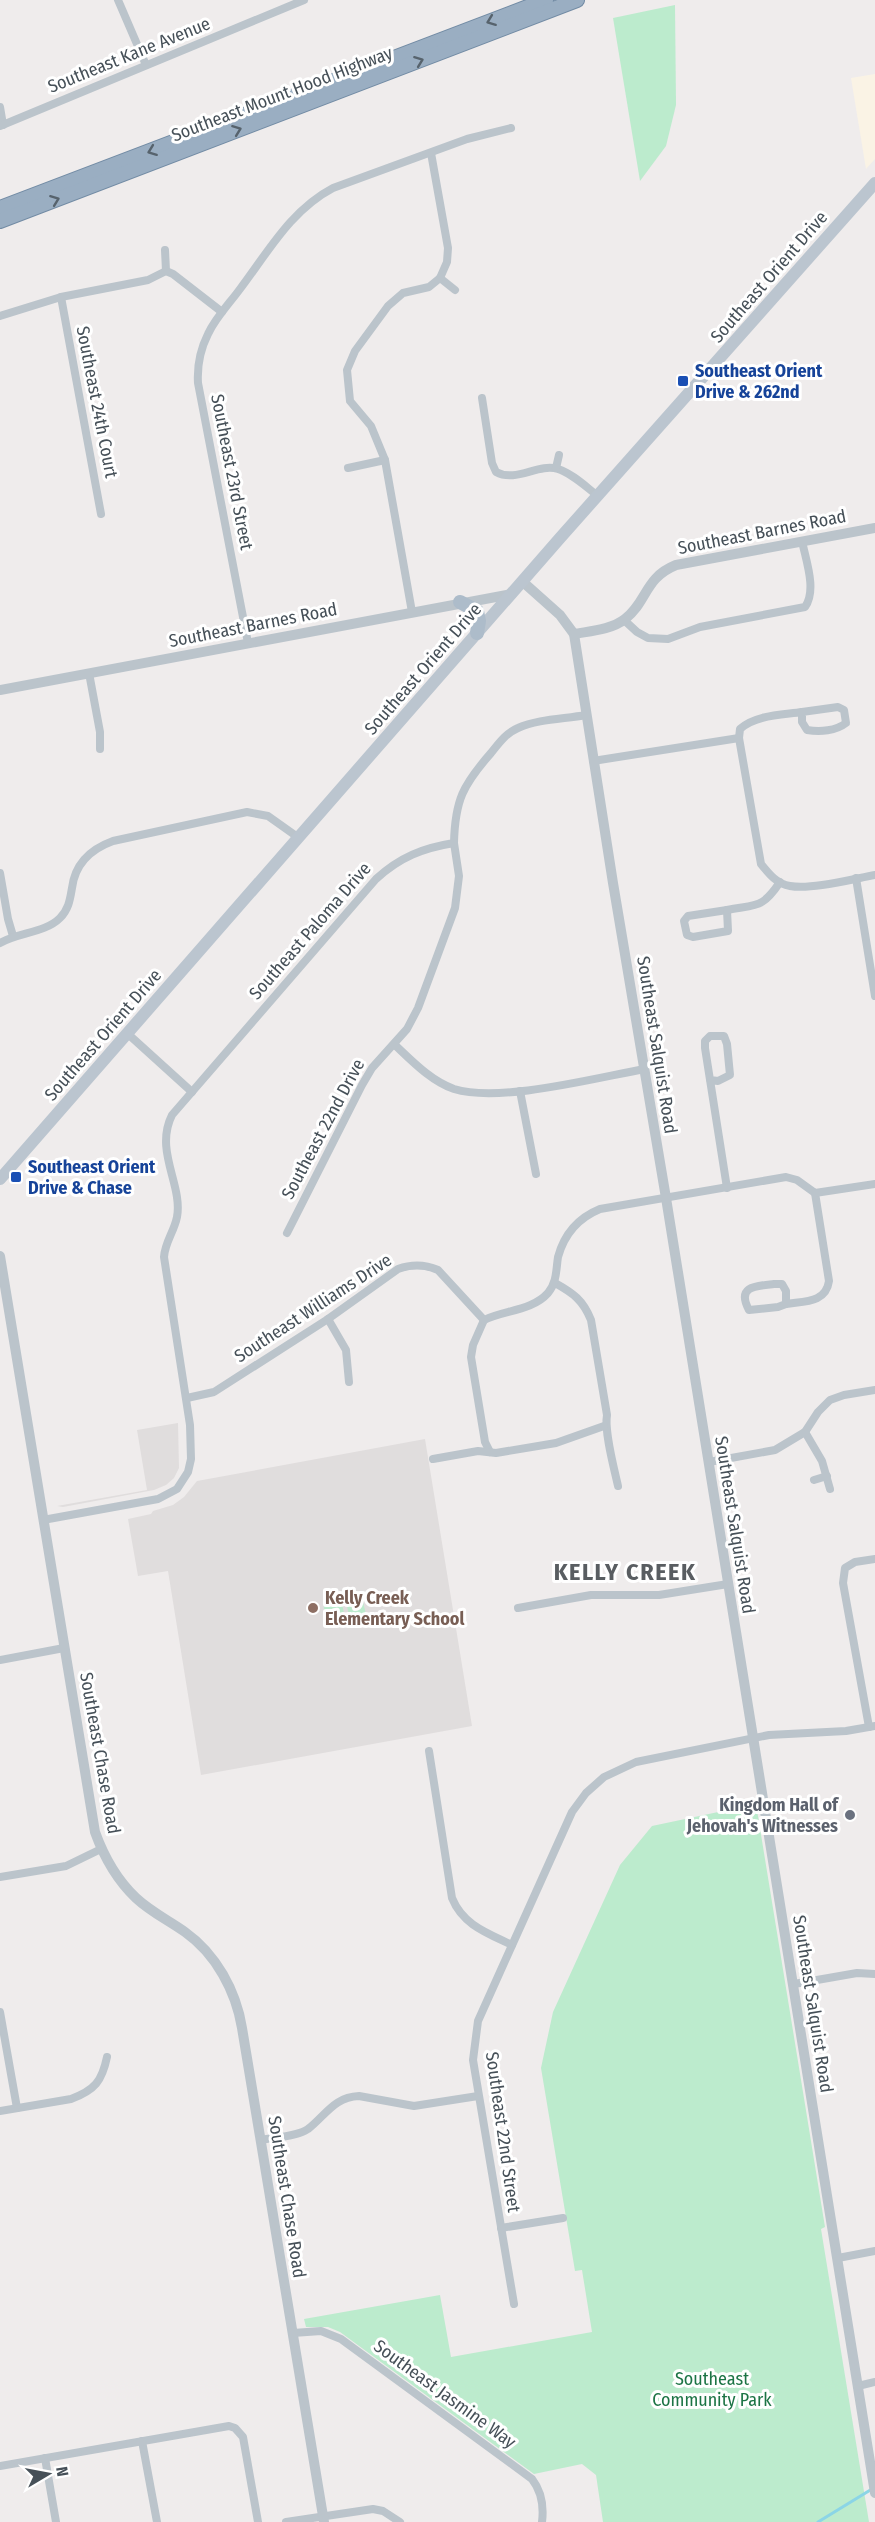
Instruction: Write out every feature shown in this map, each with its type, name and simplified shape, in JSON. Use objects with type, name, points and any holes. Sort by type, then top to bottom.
[{"type":"highway","name":"Southeast Mount Hood Highway","points":[[0,208],[546,0]]},
{"type":"highway","name":"Southeast Mount Hood Highway","points":[[0,221],[577,0]]},
{"type":"main road","name":"Southeast Orient Drive","points":[[0,1179],[477,633],[875,183]]},
{"type":"main road","points":[[460,602],[477,611],[479,621],[477,633]]},
{"type":"street","points":[[118,0],[146,65]]},
{"type":"street","name":"Southeast Kane Avenue","points":[[2,126],[304,0]]},
{"type":"street","points":[[0,107],[2,126]]},
{"type":"street","name":"Southeast 23rd Street","points":[[248,643],[198,384],[198,369],[203,346],[213,325],[287,225],[314,198],[333,188],[467,139],[511,129]]},
{"type":"street","points":[[412,612],[385,460],[371,426],[350,401],[346,370],[355,351],[388,306],[403,293],[429,287],[440,278],[447,262],[448,248],[431,153]]},
{"type":"street","points":[[165,250],[166,271]]},
{"type":"street","points":[[0,316],[61,297],[148,280],[166,271],[222,312]]},
{"type":"street","points":[[440,278],[455,290]]},
{"type":"street","name":"Southeast 24th Court","points":[[61,297],[101,514]]},
{"type":"street","points":[[482,398],[492,463],[496,472],[510,476],[556,468],[598,496]]},
{"type":"street","points":[[556,468],[559,455]]},
{"type":"street","points":[[348,468],[385,460]]},
{"type":"street","name":"Southeast Barnes Road","points":[[624,620],[655,578],[668,568],[710,557],[875,528]]},
{"type":"street","points":[[523,582],[560,615],[574,634],[605,628],[624,620],[648,638],[668,639],[700,627],[805,608],[810,601],[811,590],[802,541]]},
{"type":"street","name":"Southeast Barnes Road","points":[[0,690],[512,594]]},
{"type":"street","name":"Southeast Salquist Road","points":[[574,634],[875,2493]]},
{"type":"street","points":[[89,673],[100,732],[100,748]]},
{"type":"street","points":[[802,712],[802,722],[807,730],[839,728],[846,723],[844,710],[838,706],[802,712],[747,722],[740,729],[739,738],[761,864],[770,876],[790,886],[875,875]]},
{"type":"street","points":[[454,843],[459,800],[470,777],[507,734],[527,725],[586,715]]},
{"type":"street","points":[[593,761],[739,738]]},
{"type":"street","points":[[0,943],[13,936],[45,928],[62,915],[68,906],[75,875],[80,866],[94,850],[113,841],[247,812],[268,816],[299,838]]},
{"type":"street","name":"Southeast 22nd Drive","points":[[287,1233],[362,1085],[407,1029],[418,1008],[454,908],[459,876],[454,843]]},
{"type":"street","name":"Southeast Paloma Drive","points":[[187,1398],[164,1257],[165,1244],[177,1217],[165,1135],[172,1115],[376,879],[393,864],[412,853],[454,843]]},
{"type":"street","points":[[0,873],[13,936]]},
{"type":"street","points":[[855,878],[875,996]]},
{"type":"street","points":[[727,910],[728,931],[693,937],[687,935],[684,921],[688,916],[762,903],[768,899],[780,882]]},
{"type":"street","points":[[128,1034],[192,1092]]},
{"type":"street","points":[[710,1080],[718,1081],[730,1075],[728,1044],[724,1036],[710,1036],[705,1041],[710,1080],[727,1188]]},
{"type":"street","points":[[395,1045],[426,1073],[452,1088],[482,1095],[520,1091],[645,1069]]},
{"type":"street","points":[[520,1091],[536,1174]]},
{"type":"street","points":[[490,1452],[485,1442],[471,1357],[473,1345],[484,1320],[499,1313],[538,1302],[555,1283],[562,1244],[578,1222],[590,1213],[608,1207],[786,1177],[797,1180],[815,1193],[875,1184]]},
{"type":"street","points":[[786,1304],[786,1291],[782,1284],[751,1287],[744,1294],[749,1310],[768,1309],[823,1297],[828,1290],[829,1281],[815,1193]]},
{"type":"street","name":"Southeast Chase Road","points":[[0,1256],[91,1815],[101,1849],[127,1889],[155,1913],[195,1940],[210,1956],[225,1978],[240,2018],[324,2519]]},
{"type":"street","name":"Southeast Williams Drive","points":[[187,1398],[214,1392],[328,1319],[398,1269],[417,1265],[438,1270],[484,1320]]},
{"type":"street","points":[[555,1283],[575,1294],[585,1306],[591,1320],[607,1415],[604,1426],[609,1434],[618,1486]]},
{"type":"street","points":[[328,1319],[346,1350],[349,1382]]},
{"type":"street","points":[[709,1462],[775,1450],[805,1432],[818,1412],[830,1400],[844,1395],[875,1390]]},
{"type":"street","points":[[43,1520],[158,1499],[177,1489],[189,1472],[191,1459],[187,1398]]},
{"type":"street","points":[[433,1459],[478,1451],[496,1453],[556,1443],[604,1426]]},
{"type":"street","points":[[805,1432],[813,1443],[828,1476],[830,1489]]},
{"type":"street","points":[[814,1480],[828,1476]]},
{"type":"street","points":[[872,1727],[843,1583],[845,1568],[855,1562],[875,1559]]},
{"type":"street","points":[[518,1608],[591,1595],[658,1595],[728,1584]]},
{"type":"street","points":[[0,1659],[64,1648]]},
{"type":"street","name":"Southeast 22nd Street","points":[[514,2304],[473,2060],[477,2028],[566,1822],[595,1784],[614,1770],[636,1762],[793,1732],[846,1731],[872,1727]]},
{"type":"street","points":[[429,1751],[452,1898],[456,1908],[471,1924],[512,1945]]},
{"type":"street","points":[[0,1877],[66,1866],[101,1849]]},
{"type":"street","points":[[794,1984],[857,1973],[875,1974]]},
{"type":"street","points":[[0,2012],[17,2108]]},
{"type":"street","points":[[0,2110],[81,2096],[97,2084],[103,2075],[107,2056]]},
{"type":"street","points":[[261,2140],[308,2129],[329,2108],[350,2096],[414,2106],[478,2096]]},
{"type":"street","points":[[501,2228],[563,2218]]},
{"type":"street","points":[[838,2258],[875,2251]]},
{"type":"street","name":"Southeast Jasmine Way","points":[[293,2333],[321,2331],[335,2336],[532,2478],[543,2500],[542,2522]]},
{"type":"street","points":[[858,2386],[875,2382]]},
{"type":"street","points":[[0,2466],[223,2427],[236,2428],[243,2438],[258,2522]]},
{"type":"street","points":[[142,2441],[157,2522]]},
{"type":"street","points":[[45,2458],[56,2522]]},
{"type":"street","points":[[286,2522],[324,2519],[373,2509],[383,2511],[400,2522]]},
{"type":"shaded area","points":[[875,74],[875,159],[866,169],[851,78]]},
{"type":"shaded area","points":[[178,1423],[179,1468],[174,1478],[166,1485],[154,1490],[63,1507],[57,1506],[147,1490],[137,1430]]},
{"type":"shaded area","name":"Kelly Creek Elementary School","points":[[425,1439],[472,1726],[201,1775],[168,1571],[138,1576],[128,1519],[151,1514],[153,1511],[173,1505],[184,1497],[197,1481]]},
{"type":"green space","points":[[675,5],[676,105],[666,146],[640,181],[613,18]]},
{"type":"green space","points":[[362,1598],[366,1614],[359,1625],[351,1626],[346,1601]]},
{"type":"green space","points":[[341,1599],[345,1618],[326,1621],[323,1602]]},
{"type":"green space","name":"Southeast Community Park","points":[[756,1804],[825,2227],[821,2229],[869,2522],[603,2522],[596,2475],[582,2464],[534,2474],[340,2332],[328,2327],[306,2327],[304,2319],[440,2295],[451,2357],[592,2332],[582,2270],[575,2271],[541,2068],[553,2012],[620,1865],[652,1826]]},
{"type":"waterway","name":"KELLY CREEK","points":[[818,2522],[872,2489]]},
{"type":"place","name":"Southeast Orient Drive & 262nd","points":[[683,381]]},
{"type":"place","name":"Southeast Orient Drive & Chase","points":[[16,1177]]},
{"type":"place","name":"Kelly Creek Elementary School","points":[[313,1608]]},
{"type":"place","name":"Kingdom Hall of Jehovah's Witnesses","points":[[850,1815]]},
{"type":"district","name":"KELLY CREEK","points":[[625,1572]]}]
